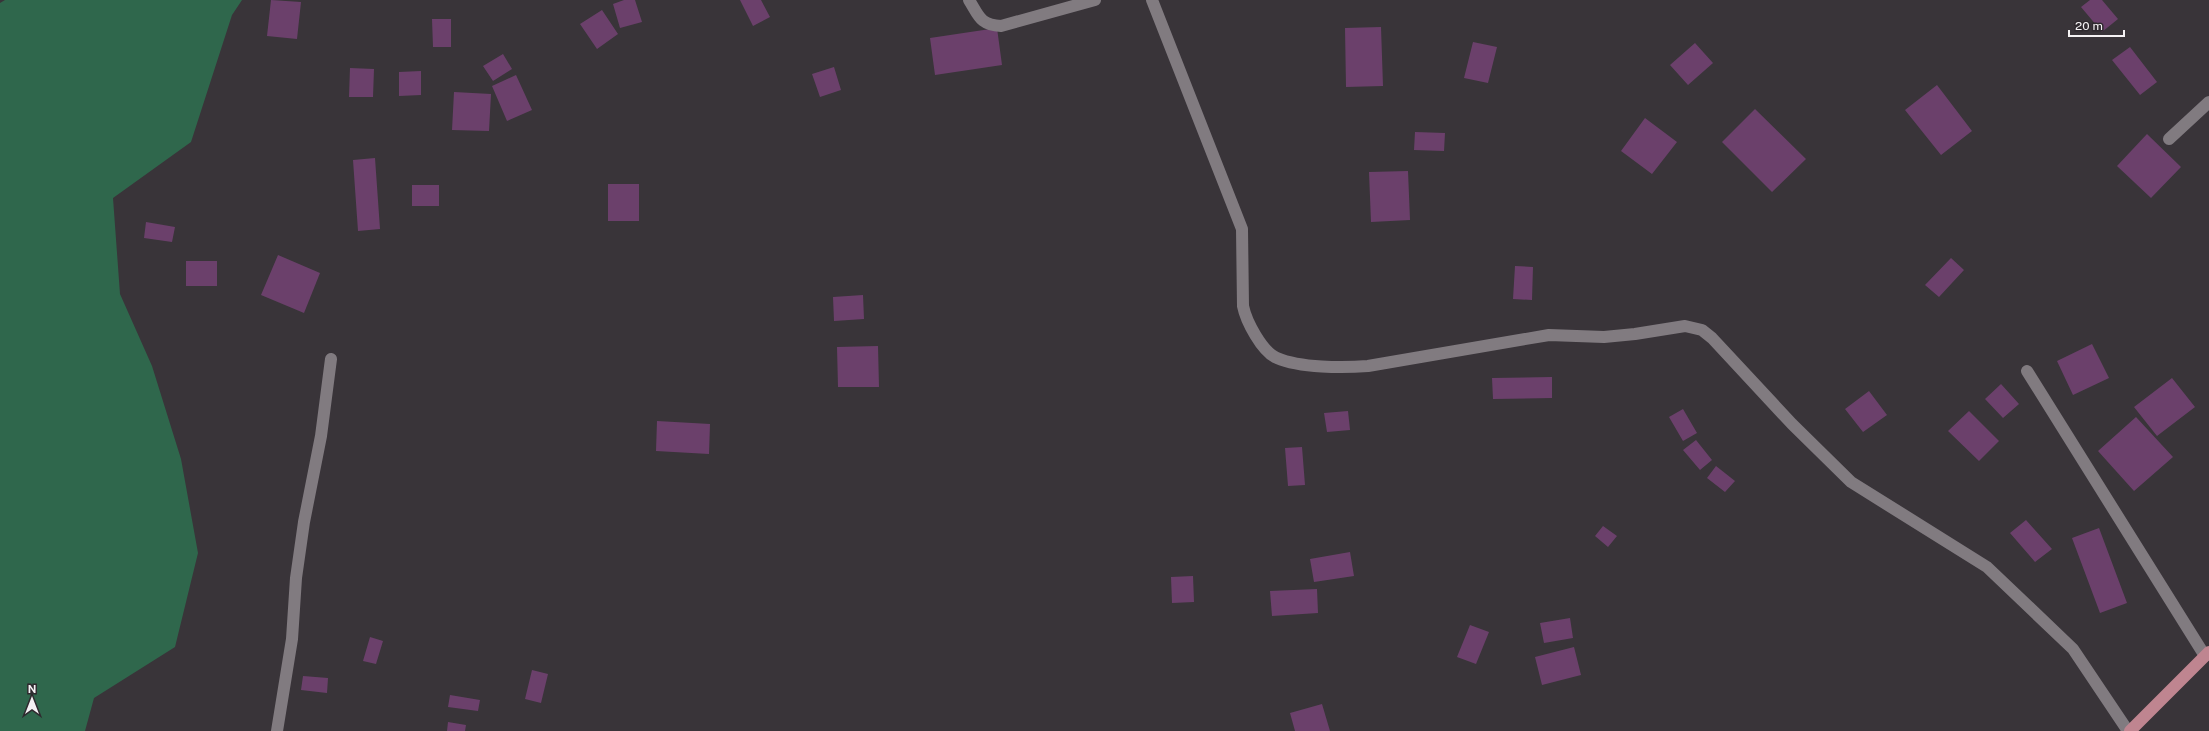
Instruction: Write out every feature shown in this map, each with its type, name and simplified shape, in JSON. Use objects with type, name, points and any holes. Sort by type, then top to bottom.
[{"type":"main road","points":[[2129,731],[2207,654]]},
{"type":"street","points":[[969,0],[981,19],[988,25],[1001,26],[1095,0]]},
{"type":"street","points":[[1152,0],[1242,229],[1244,315],[1247,323],[1267,350],[1276,358],[1286,361],[1340,368],[1368,366],[1549,335],[1604,337],[1685,326],[1702,330],[1712,338],[1792,424],[1851,482],[1987,567],[2073,649],[2129,731]]},
{"type":"street","points":[[2169,140],[2209,102]]},
{"type":"street","points":[[276,731],[292,639],[296,578],[304,522],[321,436],[331,359]]},
{"type":"street","points":[[2027,371],[2207,654]]},
{"type":"green space","points":[[5,0],[242,0],[232,15],[191,142],[113,198],[120,294],[152,366],[181,459],[198,553],[175,647],[94,698],[85,731],[0,731],[0,3]]},
{"type":"building","points":[[271,0],[301,2],[297,39],[267,36]]},
{"type":"building","points":[[624,0],[635,0],[642,22],[620,28],[613,4]]},
{"type":"building","points":[[740,0],[761,0],[770,17],[753,26]]},
{"type":"building","points":[[2090,0],[2102,0],[2118,19],[2102,32],[2081,7]]},
{"type":"building","points":[[602,10],[618,34],[597,49],[580,24]]},
{"type":"building","points":[[432,19],[451,19],[451,47],[433,47]]},
{"type":"building","points":[[1381,27],[1383,86],[1346,87],[1345,28]]},
{"type":"building","points":[[997,28],[1002,65],[935,75],[930,38]]},
{"type":"building","points":[[1473,42],[1497,47],[1488,83],[1464,78]]},
{"type":"building","points":[[1695,43],[1713,63],[1688,85],[1670,65]]},
{"type":"building","points":[[2130,47],[2157,82],[2140,95],[2112,60]]},
{"type":"building","points":[[503,54],[512,69],[493,81],[483,66]]},
{"type":"building","points":[[834,67],[841,90],[820,97],[812,74]]},
{"type":"building","points":[[350,68],[374,69],[373,97],[349,97]]},
{"type":"building","points":[[421,71],[421,95],[399,96],[399,72]]},
{"type":"building","points":[[516,75],[532,110],[507,121],[492,86]]},
{"type":"building","points":[[1937,85],[1972,131],[1941,155],[1905,110]]},
{"type":"building","points":[[454,92],[491,94],[489,131],[452,130]]},
{"type":"building","points":[[1755,109],[1806,159],[1772,192],[1722,142]]},
{"type":"building","points":[[1645,118],[1677,142],[1652,174],[1621,151]]},
{"type":"building","points":[[1415,132],[1445,133],[1444,151],[1414,150]]},
{"type":"building","points":[[2147,134],[2181,167],[2151,198],[2117,166]]},
{"type":"building","points":[[375,158],[380,229],[358,231],[353,160]]},
{"type":"building","points":[[1408,171],[1410,220],[1371,222],[1369,172]]},
{"type":"building","points":[[608,184],[639,184],[639,221],[608,221]]},
{"type":"building","points":[[412,185],[439,185],[439,206],[412,206]]},
{"type":"building","points":[[146,222],[175,227],[172,242],[144,238]]},
{"type":"building","points":[[278,255],[320,273],[304,313],[261,295]]},
{"type":"building","points":[[1951,258],[1964,270],[1939,297],[1925,285]]},
{"type":"building","points":[[186,261],[217,261],[217,286],[186,286]]},
{"type":"building","points":[[1515,266],[1533,267],[1532,300],[1513,299]]},
{"type":"building","points":[[863,295],[864,319],[834,321],[833,297]]},
{"type":"building","points":[[2092,344],[2109,378],[2073,395],[2057,361]]},
{"type":"building","points":[[878,346],[879,387],[838,387],[837,347]]},
{"type":"building","points":[[1552,377],[1552,398],[1493,399],[1492,378]]},
{"type":"building","points":[[2172,378],[2195,407],[2157,436],[2134,407]]},
{"type":"building","points":[[2001,384],[2019,404],[2003,418],[1985,399]]},
{"type":"building","points":[[1869,391],[1887,415],[1863,432],[1845,409]]},
{"type":"building","points":[[1683,409],[1697,433],[1683,441],[1669,417]]},
{"type":"building","points":[[1348,411],[1350,430],[1327,432],[1324,413]]},
{"type":"building","points":[[1969,411],[1999,441],[1979,461],[1948,431]]},
{"type":"building","points":[[2136,417],[2173,457],[2134,491],[2098,451]]},
{"type":"building","points":[[657,421],[710,424],[709,454],[656,451]]},
{"type":"building","points":[[1696,440],[1712,460],[1700,470],[1683,450]]},
{"type":"building","points":[[1302,447],[1305,485],[1288,486],[1285,448]]},
{"type":"building","points":[[1716,466],[1735,481],[1725,492],[1707,478]]},
{"type":"building","points":[[2026,520],[2052,549],[2035,562],[2010,533]]},
{"type":"building","points":[[1603,526],[1617,536],[1608,547],[1595,536]]},
{"type":"building","points":[[2099,528],[2127,603],[2100,613],[2072,538]]},
{"type":"building","points":[[1350,552],[1354,576],[1314,582],[1310,559]]},
{"type":"building","points":[[1193,576],[1194,602],[1172,603],[1171,577]]},
{"type":"building","points":[[1317,589],[1318,613],[1272,616],[1270,591]]},
{"type":"building","points":[[1570,618],[1573,638],[1544,643],[1540,623]]},
{"type":"building","points":[[1470,625],[1489,632],[1476,664],[1457,657]]},
{"type":"building","points":[[370,637],[383,641],[376,664],[363,661]]},
{"type":"building","points":[[1574,647],[1581,675],[1542,685],[1535,657]]},
{"type":"building","points":[[532,670],[548,674],[541,703],[525,699]]},
{"type":"building","points":[[303,676],[328,678],[327,693],[301,690]]},
{"type":"building","points":[[450,695],[480,700],[478,711],[448,707]]},
{"type":"building","points":[[1322,704],[1330,731],[1295,731],[1290,713]]},
{"type":"building","points":[[448,722],[466,725],[465,731],[447,731]]}]
